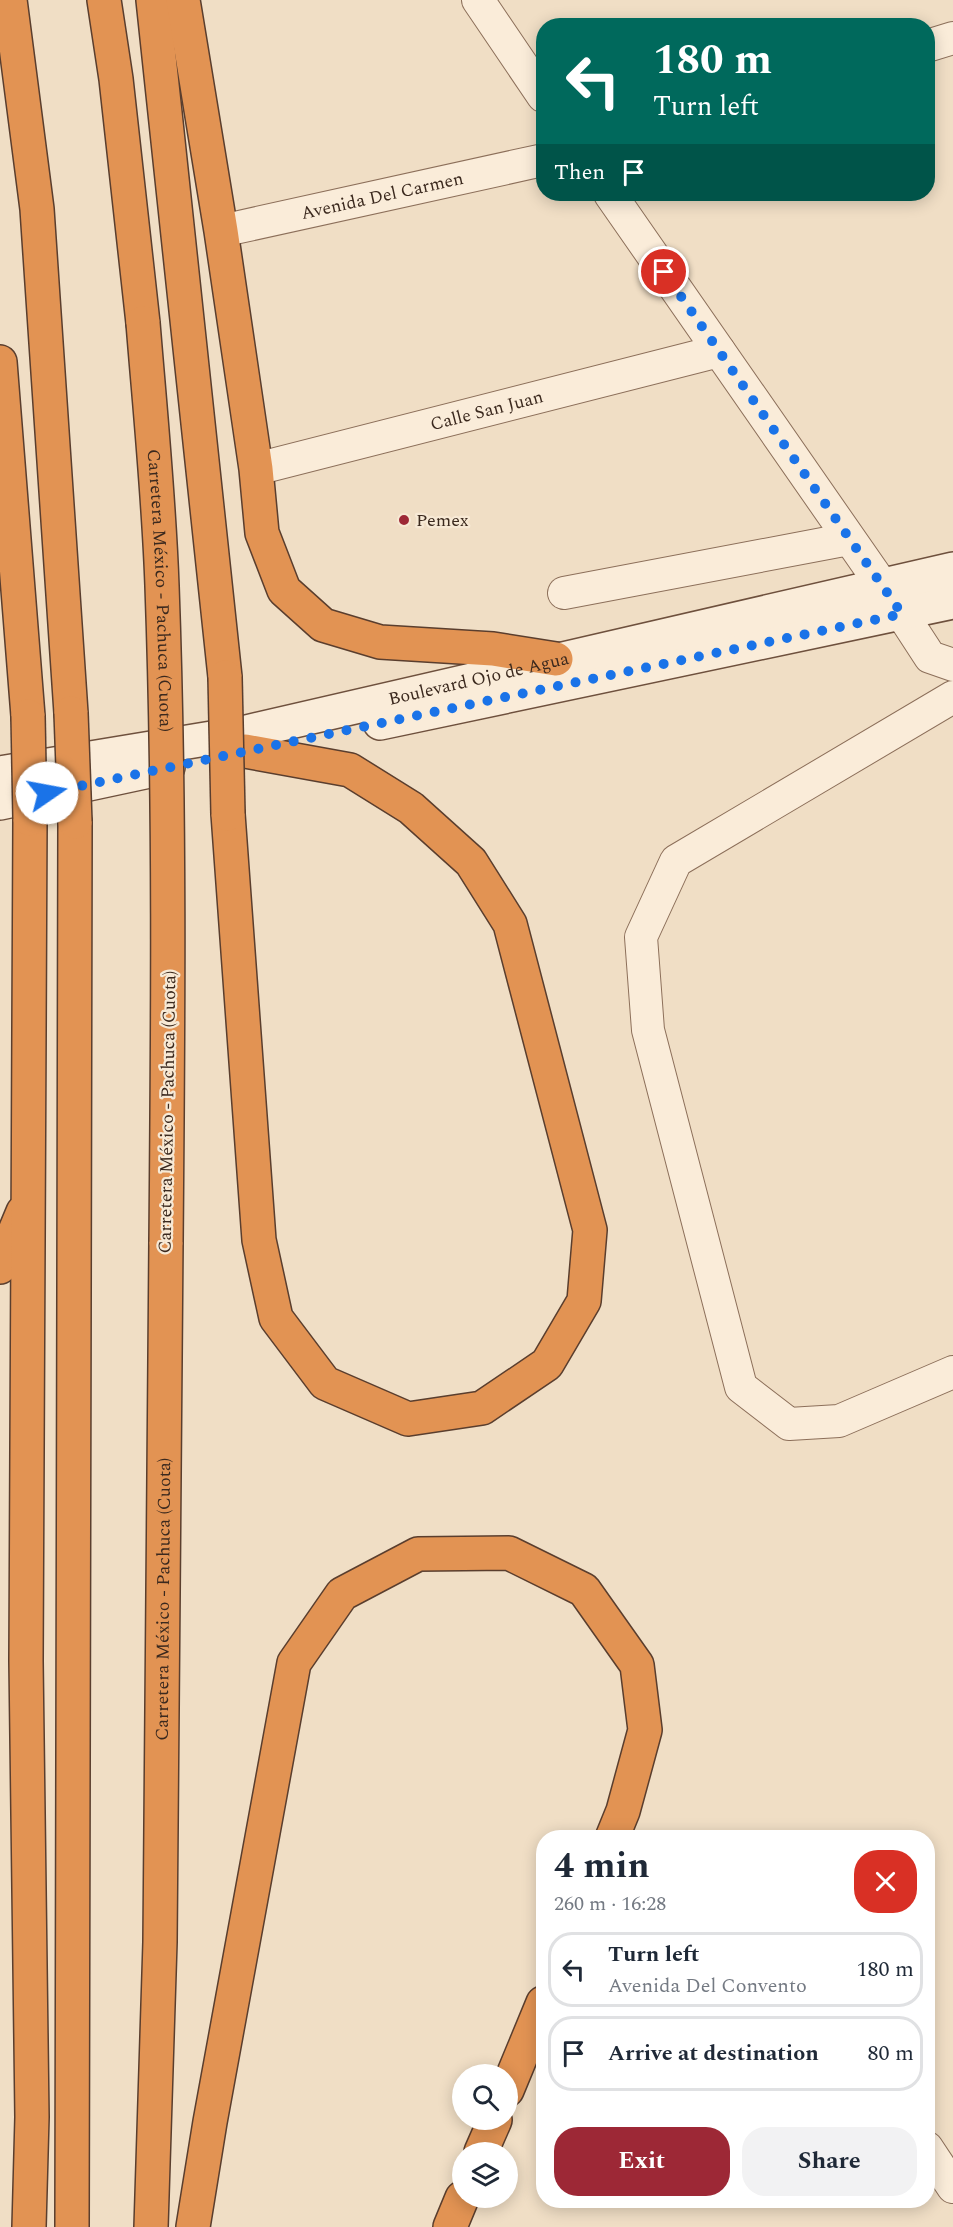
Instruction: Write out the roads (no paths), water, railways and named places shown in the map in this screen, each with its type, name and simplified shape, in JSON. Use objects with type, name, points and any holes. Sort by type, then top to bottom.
[{"type":"highway","points":[[10,0],[37,209],[71,713],[75,822],[72,2227]]},
{"type":"highway","name":"Carretera México - Pachuca (Cuota)","points":[[104,0],[116,79],[143,323],[162,583],[168,787],[169,1003],[160,1942],[151,2227]]},
{"type":"highway","points":[[153,0],[225,677],[228,814],[259,1240],[276,1318],[325,1383],[408,1419],[482,1408],[547,1364],[584,1301],[590,1230],[510,924],[471,862],[411,808],[350,770],[245,751]]},
{"type":"highway","points":[[183,0],[221,231],[256,470],[262,533],[284,590],[323,625],[380,642],[493,649],[556,659]]},
{"type":"highway","points":[[0,363],[28,716],[30,819],[30,1196],[26,1649],[32,2117],[29,2227]]},
{"type":"highway","points":[[0,1267],[30,1196]]},
{"type":"highway","points":[[193,2227],[294,1663],[342,1594],[418,1554],[510,1554],[584,1590],[638,1665],[645,1730],[623,1811],[615,1830]]},
{"type":"highway","points":[[518,2064],[536,2020]]},
{"type":"highway","points":[[450,2227],[458,2208]]},
{"type":"main road","name":"Boulevard Ojo de Agua","points":[[0,773],[242,733],[953,569]]},
{"type":"main road","name":"Boulevard Ojo de Agua","points":[[0,803],[953,602]]},
{"type":"street","points":[[478,0],[536,86]]},
{"type":"street","points":[[935,44],[953,38]]},
{"type":"street","name":"Avenida Del Carmen","points":[[221,231],[536,162]]},
{"type":"street","points":[[615,201],[930,657],[953,665]]},
{"type":"street","name":"Calle San Juan","points":[[256,470],[719,351]]},
{"type":"street","points":[[564,593],[849,539]]},
{"type":"street","points":[[953,697],[676,861],[641,937],[648,1030],[741,1387],[789,1424],[839,1421],[953,1372]]},
{"type":"street","points":[[935,2160],[953,2187]]},
{"type":"place","name":"Pemex","points":[[404,520]]}]
